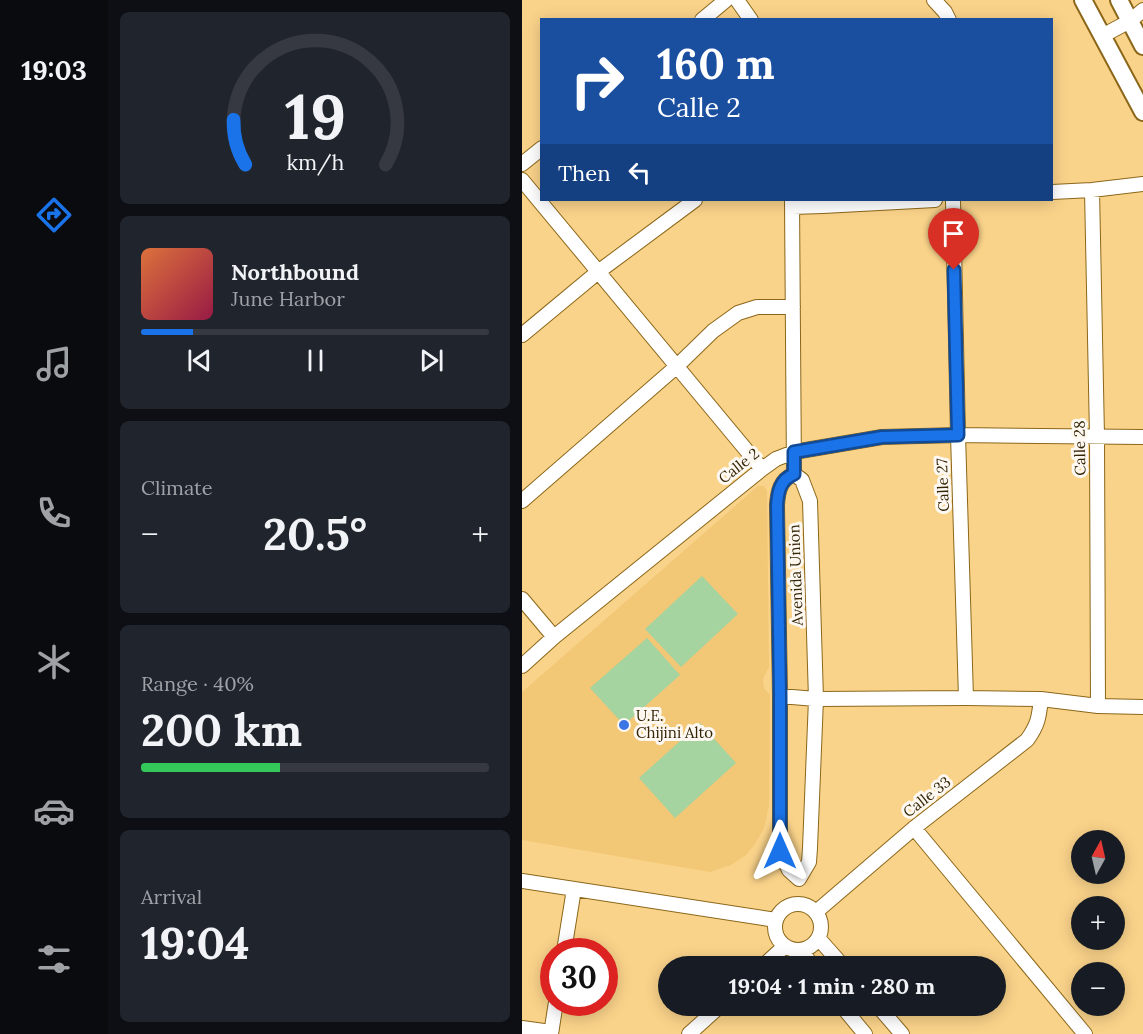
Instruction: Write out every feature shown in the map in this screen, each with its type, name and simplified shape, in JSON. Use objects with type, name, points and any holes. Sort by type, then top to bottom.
[{"type":"street","points":[[704,18],[726,0]]},
{"type":"street","points":[[737,0],[750,18]]},
{"type":"street","points":[[934,0],[948,18]]},
{"type":"street","points":[[1083,0],[1143,112]]},
{"type":"street","points":[[1119,0],[1137,16],[1143,46]]},
{"type":"street","points":[[1102,36],[1137,16]]},
{"type":"street","points":[[522,164],[540,150]]},
{"type":"street","points":[[522,180],[762,469]]},
{"type":"street","points":[[1053,192],[1143,184]]},
{"type":"street","name":"Calle 28","points":[[1092,190],[1097,436],[1098,706]]},
{"type":"street","points":[[522,335],[598,272],[694,201]]},
{"type":"street","points":[[799,879],[789,870],[780,851],[777,505],[778,490],[782,482],[794,474],[792,203],[887,201]]},
{"type":"street","name":"Calle 27","points":[[953,201],[966,698]]},
{"type":"street","points":[[522,501],[713,331],[738,313],[757,307],[793,307]]},
{"type":"street","name":"Calle 2","points":[[522,666],[554,637],[762,469],[776,459],[794,452],[882,437],[1143,436]]},
{"type":"street","name":"Avenida Union","points":[[794,474],[802,480],[810,501],[816,699],[809,862],[799,879],[798,904]]},
{"type":"street","points":[[522,598],[554,637]]},
{"type":"street","points":[[780,696],[816,699],[1041,699],[1098,706],[1143,707]]},
{"type":"street","name":"Calle 33","points":[[816,912],[914,828],[1027,740],[1039,719],[1041,699]]},
{"type":"street","points":[[914,828],[1085,1034]]},
{"type":"street","points":[[522,880],[776,921]]},
{"type":"street","points":[[566,938],[574,890]]},
{"type":"street","points":[[798,904],[805,905],[816,912],[822,925],[822,932],[810,948],[797,951],[780,941],[776,935],[776,921],[784,909],[798,904]]},
{"type":"street","points":[[819,939],[834,956]]},
{"type":"street","points":[[774,956],[785,946]]},
{"type":"street","points":[[804,950],[806,956]]},
{"type":"street","points":[[522,1028],[551,1033],[554,1016]]},
{"type":"street","points":[[689,1034],[709,1016]]},
{"type":"street","points":[[850,1016],[866,1034]]},
{"type":"street","points":[[886,1016],[902,1034]]},
{"type":"shaded area","points":[[758,486],[764,486],[767,491],[769,667],[763,679],[764,688],[770,695],[769,806],[764,828],[755,844],[746,855],[731,865],[710,872],[522,840],[522,692]]},
{"type":"green space","points":[[702,576],[738,614],[681,667],[645,629]]},
{"type":"green space","points":[[647,638],[680,675],[624,725],[590,688]]},
{"type":"green space","points":[[700,723],[736,763],[675,818],[639,778]]},
{"type":"place","name":"U.E. Chijini Alto","points":[[624,725]]},
{"type":"route","points":[[780,851],[778,490],[782,482],[794,474],[794,452],[882,437],[958,435],[954,270]]}]
